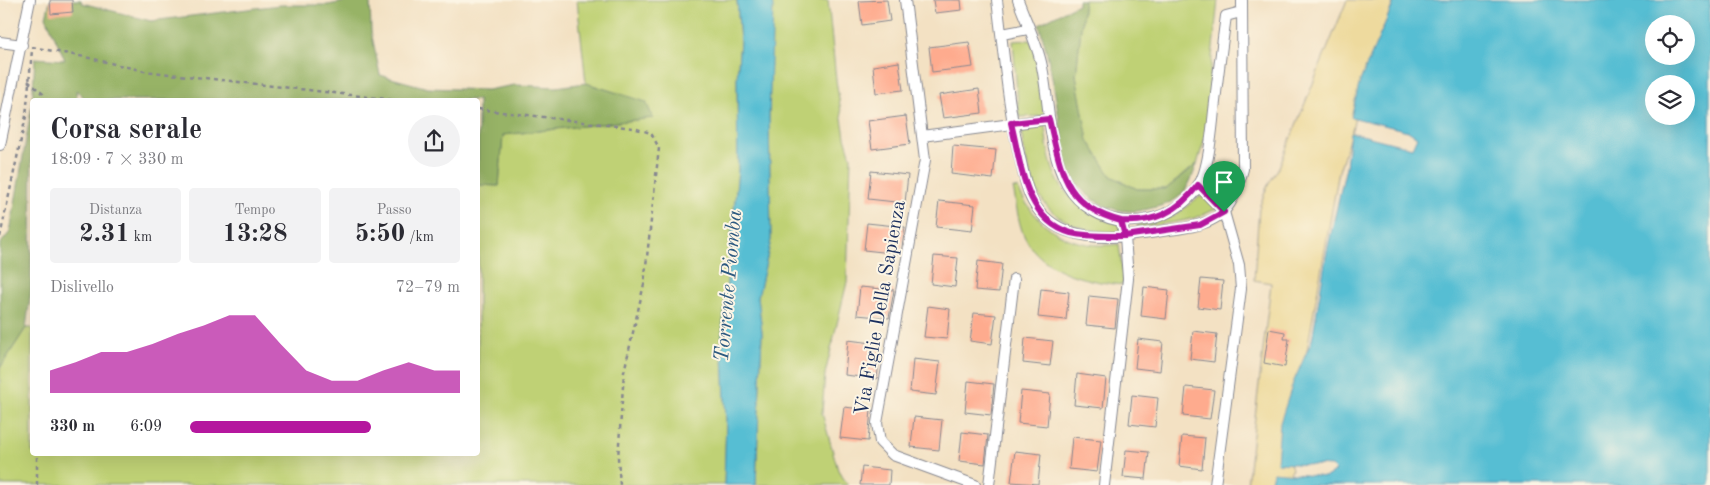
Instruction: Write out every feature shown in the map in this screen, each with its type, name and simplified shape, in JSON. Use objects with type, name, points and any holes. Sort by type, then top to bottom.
[{"type":"street","points":[[0,144],[30,0]]},
{"type":"street","name":"Via Figlie Della Sapienza","points":[[905,0],[925,160],[877,423],[880,442],[893,456],[974,485]]},
{"type":"street","points":[[997,0],[1011,123],[1032,201],[1042,214],[1054,224],[1069,232],[1086,236],[1125,236],[1200,225],[1224,212],[1238,191],[1243,169],[1242,0]]},
{"type":"street","points":[[1018,0],[1042,66],[1049,119],[1060,171],[1068,187],[1080,201],[1092,210],[1121,221],[1137,222],[1156,218],[1173,210],[1187,199],[1204,174],[1226,16],[1241,12]]},
{"type":"street","points":[[1002,34],[1028,29]]},
{"type":"street","points":[[0,42],[22,45]]},
{"type":"street","points":[[922,136],[1049,119]]},
{"type":"street","points":[[1198,185],[1224,212],[1239,265],[1241,289],[1215,485]]},
{"type":"street","points":[[1104,485],[1128,278],[1125,236],[1121,221]]},
{"type":"street","points":[[989,485],[1014,279]]},
{"type":"path","points":[[22,45],[144,71],[377,98]]},
{"type":"path","points":[[0,238],[26,116],[28,81],[43,94],[44,98]]},
{"type":"path","points":[[480,110],[633,128],[651,133],[660,148],[644,284],[624,372],[618,458],[620,485]]},
{"type":"path","points":[[37,456],[37,485]]},
{"type":"green space","points":[[50,0],[81,0],[82,3],[151,21],[280,5],[328,5],[354,0],[370,0],[371,31],[380,75],[428,88],[487,90],[515,85],[556,87],[586,83],[646,102],[653,118],[503,135],[499,186],[480,185],[480,98],[85,98],[76,90],[77,98],[32,98],[35,58],[65,60],[46,17]]},
{"type":"green space","points":[[577,0],[737,0],[740,41],[737,79],[738,170],[722,334],[726,420],[724,485],[0,485],[0,368],[26,328],[30,328],[30,456],[480,456],[480,185],[499,186],[503,135],[653,118],[645,102],[586,83]]},
{"type":"green space","points":[[772,0],[828,0],[836,80],[845,137],[851,157],[847,282],[825,374],[822,413],[838,470],[848,485],[756,485],[762,333],[758,297],[771,240],[769,116]]},
{"type":"green space","points":[[1078,0],[1084,0],[1076,75],[1088,140],[1111,176],[1137,189],[1166,189],[1197,164],[1189,184],[1179,197],[1173,201],[1144,210],[1123,211],[1113,209],[1094,200],[1086,193],[1079,186],[1070,171],[1064,151],[1049,61],[1039,24],[1078,4]]},
{"type":"green space","points":[[1084,0],[1218,0],[1210,76],[1208,128],[1197,164],[1166,189],[1137,189],[1111,176],[1087,140],[1076,75]]},
{"type":"green space","points":[[1030,40],[1038,59],[1046,116],[1019,117],[1013,41]]},
{"type":"green space","points":[[30,117],[30,298],[26,328],[0,368],[0,244],[10,232]]},
{"type":"green space","points":[[1045,125],[1051,164],[1064,190],[1082,205],[1119,224],[1122,232],[1097,231],[1077,226],[1060,218],[1047,206],[1037,192],[1030,174],[1021,130]]},
{"type":"green space","points":[[1013,188],[1018,189],[1026,203],[1047,226],[1059,234],[1087,244],[1119,244],[1124,285],[1084,279],[1058,269],[1037,254],[1028,243],[1022,231]]},
{"type":"green space","points":[[1203,194],[1218,207],[1189,219],[1137,227],[1137,225],[1175,215]]},
{"type":"sand","points":[[1347,0],[1394,0],[1359,93],[1353,126],[1339,171],[1288,457],[1292,469],[1284,485],[1247,485],[1271,283],[1254,280],[1259,208],[1267,187],[1279,167]]},
{"type":"water","name":"Torrente Piomba","points":[[737,0],[772,0],[773,8],[769,116],[771,240],[758,297],[762,333],[756,485],[724,485],[726,420],[722,334],[738,170],[737,79],[740,41]]},
{"type":"water","points":[[1395,0],[1710,0],[1710,485],[1270,485],[1273,472],[1326,477],[1336,471],[1331,466],[1277,463],[1280,423],[1293,383],[1312,340],[1327,251],[1346,167],[1350,132],[1412,148],[1417,137],[1408,131],[1351,117],[1360,81]]},
{"type":"building","points":[[50,0],[72,0],[73,12],[51,14]]},
{"type":"building","points":[[887,0],[890,21],[862,25],[859,1]]},
{"type":"building","points":[[933,0],[961,0],[962,10],[935,13]]},
{"type":"building","points":[[969,42],[973,67],[932,72],[929,47]]},
{"type":"building","points":[[899,62],[903,90],[876,93],[873,66]]},
{"type":"building","points":[[979,89],[982,113],[943,118],[939,95]]},
{"type":"building","points":[[906,116],[910,144],[872,149],[868,121]]},
{"type":"building","points":[[953,146],[996,150],[993,179],[951,174]]},
{"type":"building","points":[[871,171],[908,175],[905,203],[868,199]]},
{"type":"building","points":[[939,201],[975,205],[972,231],[936,227]]},
{"type":"building","points":[[867,223],[905,227],[901,254],[864,250]]},
{"type":"building","points":[[934,256],[958,258],[955,287],[931,284]]},
{"type":"building","points":[[978,261],[1002,264],[999,292],[975,290]]},
{"type":"building","points":[[1201,279],[1223,281],[1220,310],[1198,307]]},
{"type":"building","points":[[860,287],[894,290],[889,318],[857,315]]},
{"type":"building","points":[[1144,287],[1169,290],[1166,319],[1141,316]]},
{"type":"building","points":[[1041,289],[1069,292],[1066,320],[1038,317]]},
{"type":"building","points":[[1089,296],[1118,299],[1115,328],[1086,325]]},
{"type":"building","points":[[928,306],[950,309],[947,339],[924,337]]},
{"type":"building","points":[[974,313],[996,315],[992,344],[970,341]]},
{"type":"building","points":[[1269,329],[1285,332],[1284,339],[1289,339],[1285,367],[1264,363]]},
{"type":"building","points":[[1193,331],[1217,334],[1214,362],[1190,359]]},
{"type":"building","points":[[1025,338],[1053,341],[1050,366],[1023,363]]},
{"type":"building","points":[[1138,339],[1163,342],[1160,371],[1135,368]]},
{"type":"building","points":[[848,340],[881,344],[877,379],[845,375]]},
{"type":"building","points":[[913,359],[940,362],[936,395],[910,392]]},
{"type":"building","points":[[1077,374],[1106,378],[1103,408],[1074,405]]},
{"type":"building","points":[[968,381],[994,384],[991,415],[965,412]]},
{"type":"building","points":[[1186,387],[1214,390],[1210,419],[1183,416]]},
{"type":"building","points":[[1021,391],[1050,394],[1047,426],[1018,423]]},
{"type":"building","points":[[1132,395],[1158,398],[1155,427],[1129,424]]},
{"type":"building","points":[[844,407],[871,410],[868,441],[840,438]]},
{"type":"building","points":[[914,417],[942,420],[939,450],[911,447]]},
{"type":"building","points":[[962,432],[988,435],[985,464],[959,461]]},
{"type":"building","points":[[1182,436],[1205,438],[1202,469],[1179,466]]},
{"type":"building","points":[[1072,437],[1101,440],[1097,472],[1069,469]]},
{"type":"building","points":[[1126,450],[1149,452],[1146,479],[1123,477]]},
{"type":"building","points":[[1015,451],[1041,454],[1038,484],[1011,482]]},
{"type":"building","points":[[862,467],[890,470],[889,485],[860,485]]},
{"type":"route","points":[[1224,212],[1198,185],[1187,199],[1173,210],[1156,218],[1137,222],[1121,221],[1125,236],[1086,236],[1069,232],[1054,224],[1042,214],[1032,201],[1011,123],[1049,119],[1060,171],[1068,187],[1080,201],[1092,210],[1105,217],[1121,221],[1125,236],[1200,225],[1213,220],[1224,212]]}]
